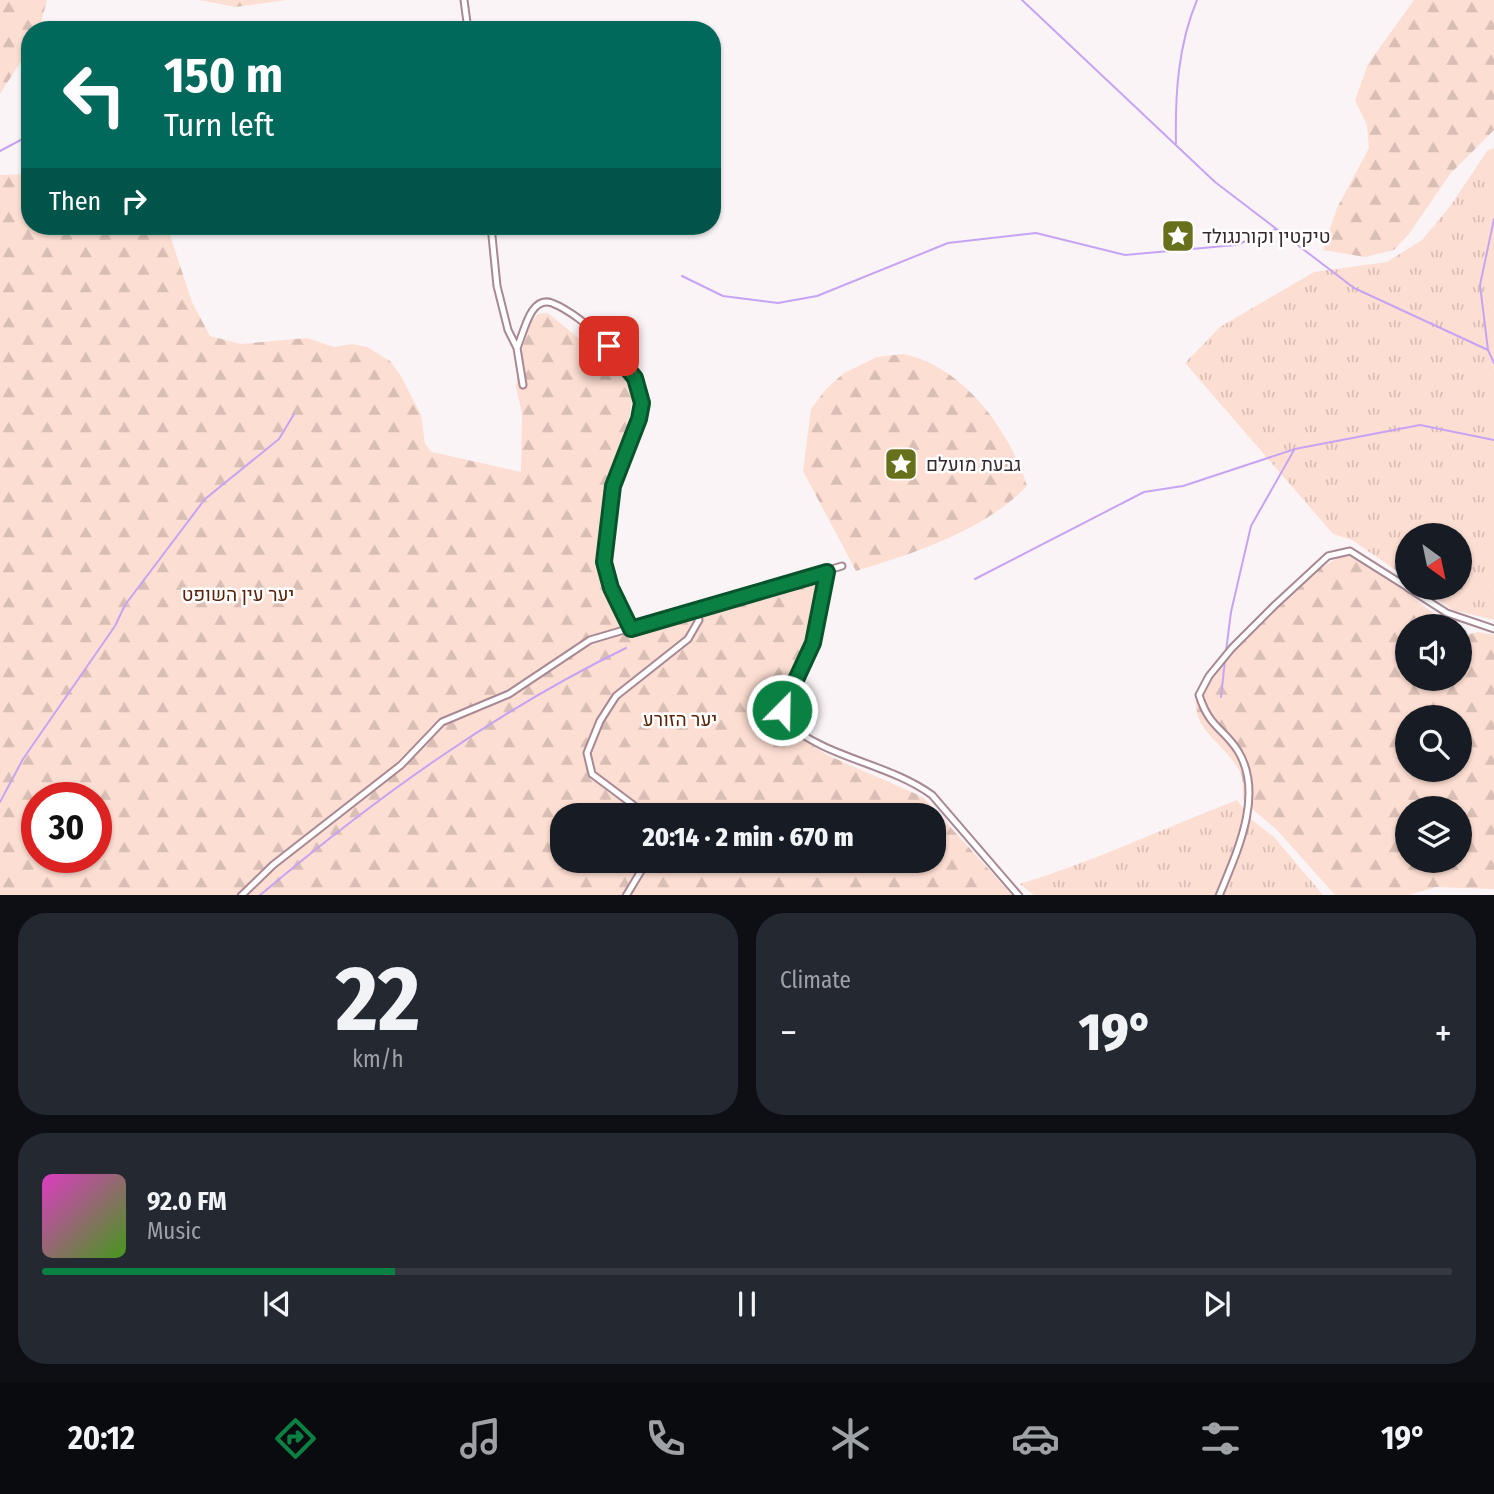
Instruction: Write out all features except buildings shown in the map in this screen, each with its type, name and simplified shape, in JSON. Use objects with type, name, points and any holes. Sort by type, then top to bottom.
[{"type":"street","points":[[464,0],[467,21]]},
{"type":"street","points":[[492,235],[497,286],[508,330],[517,348],[523,385]]},
{"type":"street","points":[[517,348],[531,310],[541,302],[549,302],[575,317],[609,346],[635,378],[639,390],[639,419],[613,486],[604,562],[611,588],[631,629]]},
{"type":"street","points":[[1219,895],[1247,812],[1248,787],[1238,751],[1206,718],[1199,695],[1209,676],[1261,619],[1328,556],[1350,551],[1395,580]]},
{"type":"street","points":[[241,895],[273,865],[401,765],[442,722],[509,694],[590,640],[842,566]]},
{"type":"street","points":[[827,572],[818,626],[807,656],[787,693],[782,710],[784,721],[835,752],[915,783],[932,796],[1019,895]]},
{"type":"street","points":[[1427,600],[1447,613],[1494,629]]},
{"type":"street","points":[[631,803],[592,774],[587,753],[600,721],[616,696],[688,639],[699,620],[691,611]]},
{"type":"street","points":[[626,895],[640,873]]},
{"type":"green space","points":[[0,0],[47,0],[41,21],[21,21],[21,61],[0,94]]},
{"type":"green space","points":[[199,0],[286,0],[236,7]]},
{"type":"green space","points":[[1414,0],[1494,0],[1494,130],[1450,174],[1409,234],[1394,250],[1365,257],[1323,250],[1337,208],[1369,148],[1367,125],[1355,100],[1368,64]]},
{"type":"green space","points":[[1494,148],[1494,620],[1453,610],[1438,600],[1472,600],[1472,523],[1395,523],[1395,570],[1352,540],[1333,534],[1185,363],[1220,327],[1314,272],[1387,262],[1422,240],[1451,205],[1487,151]]},
{"type":"green space","name":"יער עין השופט","points":[[21,174],[21,235],[170,235],[192,302],[210,336],[241,344],[307,338],[334,347],[352,344],[367,347],[390,361],[421,415],[425,444],[432,452],[521,472],[522,413],[516,387],[519,359],[531,322],[538,314],[548,313],[621,373],[633,394],[627,431],[607,486],[598,554],[606,593],[627,636],[794,583],[812,581],[820,593],[807,642],[776,709],[779,724],[827,755],[923,797],[928,803],[550,803],[550,873],[946,873],[946,822],[1012,895],[0,895],[0,175]]},
{"type":"green space","points":[[904,354],[926,361],[946,372],[982,404],[1009,444],[1027,486],[991,515],[947,539],[856,571],[803,471],[811,409],[826,389],[844,373],[877,357]]},
{"type":"green space","points":[[1342,556],[1358,556],[1395,584],[1395,600],[1416,600],[1434,614],[1395,614],[1395,691],[1472,691],[1472,634],[1494,635],[1494,889],[1436,887],[1409,895],[1335,895],[1277,830],[1244,802],[1239,770],[1205,730],[1196,708],[1197,695],[1203,680],[1268,612],[1303,581]]},
{"type":"green space","points":[[1237,800],[1252,820],[1274,837],[1323,895],[1034,895],[1020,884],[1101,855]]},
{"type":"waterway","points":[[1022,0],[1215,182],[1354,288],[1488,350]]},
{"type":"waterway","points":[[1176,143],[1179,70],[1197,0]]},
{"type":"waterway","points":[[0,151],[21,140]]},
{"type":"waterway","points":[[1494,219],[1480,285],[1488,350],[1494,363]]},
{"type":"waterway","points":[[682,276],[723,296],[778,303],[817,296],[948,243],[1036,233],[1125,255],[1236,245],[1276,229]]},
{"type":"waterway","points":[[0,802],[23,759],[115,626],[125,605],[205,499],[279,439],[294,414]]},
{"type":"waterway","points":[[975,579],[1144,492],[1183,486],[1295,449],[1420,425],[1494,440]]},
{"type":"waterway","points":[[1226,651],[1231,612],[1251,526],[1294,450]]},
{"type":"waterway","points":[[260,895],[345,826],[435,761],[528,701],[626,648]]},
{"type":"waterway","points":[[1221,697],[1225,660]]},
{"type":"place","name":"טיקטין וקורנגולד","points":[[1178,236]]},
{"type":"place","name":"גבעת מועלם","points":[[901,464]]},
{"type":"route","points":[[609,346],[635,378],[642,403],[639,419],[613,486],[604,562],[622,613],[631,629],[827,572],[813,643],[787,693],[782,710]]},
{"type":"park label","name":"יער הזורע","points":[[680,719]]}]
